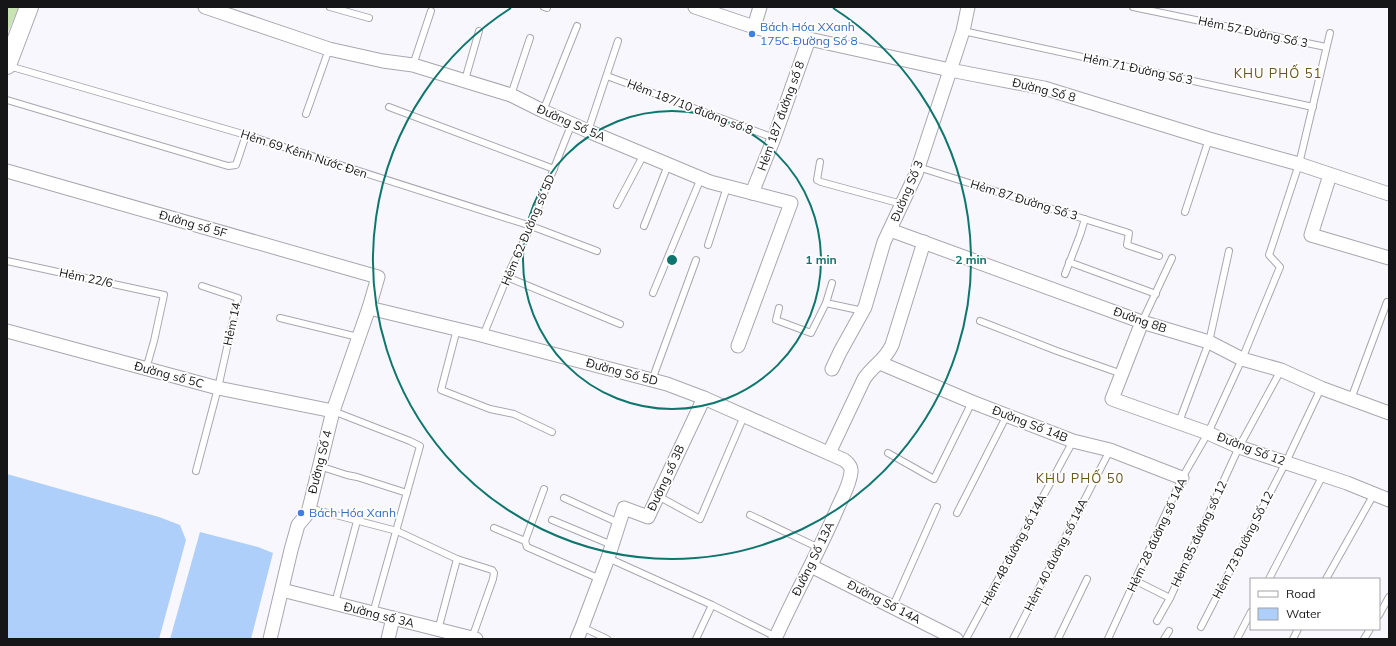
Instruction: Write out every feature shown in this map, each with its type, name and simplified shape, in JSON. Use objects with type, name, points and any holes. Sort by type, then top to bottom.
[{"type":"street","points":[[7,65],[29,7]]},
{"type":"street","name":"Đường Số 5A","points":[[204,7],[329,49],[383,61],[413,65],[511,95],[588,131],[701,178],[728,187],[790,203],[738,346]]},
{"type":"street","name":"Đường Số 8","points":[[695,7],[783,35],[809,39],[950,70],[1044,88],[1209,139],[1299,164],[1330,176],[1388,192]]},
{"type":"street","points":[[754,27],[760,7]]},
{"type":"street","name":"Đường Số 3","points":[[832,369],[866,307],[884,242],[918,167],[963,31],[968,7]]},
{"type":"street","name":"Hẻm 187 đường số 8","points":[[752,193],[774,138],[809,39]]},
{"type":"street","name":"Đường số 5F","points":[[7,171],[378,276],[369,308]]},
{"type":"street","points":[[1330,176],[1311,235],[1389,258]]},
{"type":"street","name":"Đường 8B","points":[[890,230],[1142,322],[1209,342],[1242,359],[1281,370],[1321,388],[1389,413]]},
{"type":"street","points":[[829,453],[864,379],[871,369],[880,363],[887,355],[892,346],[924,242]]},
{"type":"street","name":"Đường Số 5D","points":[[369,308],[457,329],[652,380],[704,398],[844,460],[851,466],[852,472],[850,479]]},
{"type":"street","name":"Đường Số 4","points":[[270,639],[298,525],[308,514],[333,411],[369,308]]},
{"type":"street","points":[[1122,374],[1142,322]]},
{"type":"street","name":"Đường số 5C","points":[[7,331],[218,388],[333,411]]},
{"type":"street","name":"Đường Số 14B","points":[[880,363],[972,402],[1073,441],[1110,450],[1182,478]]},
{"type":"street","name":"Đường Số 12","points":[[1122,374],[1112,399],[1208,432],[1239,447],[1347,482],[1389,500]]},
{"type":"street","name":"Đường số 3B","points":[[577,639],[608,558],[624,508],[648,517],[704,398]]},
{"type":"street","name":"Đường Số 13A","points":[[776,638],[833,519],[850,479]]},
{"type":"street","name":"Đường Số 14A","points":[[811,566],[956,639]]},
{"type":"street","name":"Đường số 3A","points":[[282,590],[474,639]]},
{"type":"street","points":[[388,639],[393,618]]},
{"type":"lane","points":[[330,7],[369,18]]},
{"type":"lane","name":"Hẻm 57 Đường Số 3","points":[[1133,7],[1326,47]]},
{"type":"lane","points":[[413,65],[431,11]]},
{"type":"lane","points":[[543,111],[577,26]]},
{"type":"lane","points":[[465,80],[479,31]]},
{"type":"lane","name":"Hẻm 71 Đường Số 3","points":[[963,31],[1313,107]]},
{"type":"lane","points":[[1299,164],[1330,33]]},
{"type":"lane","points":[[511,95],[530,38]]},
{"type":"lane","points":[[588,131],[618,41]]},
{"type":"lane","points":[[306,114],[329,49]]},
{"type":"lane","name":"Hẻm 69 Kênh Nước Đen","points":[[7,65],[246,135],[531,226],[597,251]]},
{"type":"lane","name":"Hẻm 187/10 đường số 8","points":[[607,76],[774,138]]},
{"type":"lane","points":[[7,100],[228,166],[236,165],[246,135]]},
{"type":"lane","points":[[389,107],[554,169]]},
{"type":"lane","name":"Hẻm 62 Đường số 5D","points":[[483,336],[507,277],[531,226],[572,123]]},
{"type":"lane","points":[[1185,212],[1209,139]]},
{"type":"lane","points":[[616,205],[644,154]]},
{"type":"lane","points":[[820,162],[817,180],[902,204]]},
{"type":"lane","points":[[644,226],[668,164]]},
{"type":"lane","name":"Hẻm 28 đường số 14A","points":[[1108,639],[1136,581],[1182,478],[1208,432],[1242,359],[1280,267],[1269,255],[1299,164]]},
{"type":"lane","name":"Hẻm 87 Đường Số 3","points":[[918,167],[1129,233],[1127,245],[1159,256]]},
{"type":"lane","points":[[653,293],[701,178]]},
{"type":"lane","points":[[708,245],[728,187]]},
{"type":"lane","points":[[1065,274],[1085,219]]},
{"type":"lane","points":[[1179,422],[1209,342],[1229,252]]},
{"type":"lane","points":[[1142,322],[1172,258]]},
{"type":"lane","points":[[652,380],[696,260]]},
{"type":"lane","name":"Hẻm 22/6","points":[[7,261],[164,295],[146,369]]},
{"type":"lane","points":[[1069,262],[1156,294]]},
{"type":"lane","points":[[507,277],[620,324]]},
{"type":"lane","points":[[779,308],[776,320],[811,332],[826,303],[832,283]]},
{"type":"lane","name":"Hẻm 14","points":[[202,286],[238,298],[218,388]]},
{"type":"lane","points":[[1351,399],[1387,302]]},
{"type":"lane","points":[[826,303],[863,311]]},
{"type":"lane","points":[[280,318],[358,337]]},
{"type":"lane","points":[[980,322],[1122,374]]},
{"type":"lane","points":[[457,329],[441,390],[490,409],[514,414],[552,432]]},
{"type":"lane","name":"Hẻm 85 đường số 12","points":[[1158,621],[1239,447],[1281,370]]},
{"type":"lane","points":[[196,471],[218,388]]},
{"type":"lane","name":"Hẻm 73 Đường Số 12","points":[[1201,627],[1286,462],[1321,388]]},
{"type":"lane","points":[[888,453],[934,479],[972,402]]},
{"type":"lane","points":[[333,411],[420,446],[373,613]]},
{"type":"lane","points":[[957,513],[1007,415]]},
{"type":"lane","points":[[658,496],[700,519],[744,416]]},
{"type":"lane","name":"Hẻm 48 đường số 14A","points":[[966,639],[1073,441]]},
{"type":"lane","name":"Hẻm 40 đường số 14A","points":[[1013,639],[1110,450]]},
{"type":"lane","points":[[319,466],[347,475],[357,476],[407,493]]},
{"type":"lane","points":[[1270,578],[1323,475]]},
{"type":"lane","points":[[544,489],[525,541],[527,547],[600,579]]},
{"type":"lane","points":[[1327,578],[1374,494]]},
{"type":"lane","points":[[564,498],[619,523]]},
{"type":"lane","points":[[893,606],[937,507]]},
{"type":"lane","points":[[309,508],[397,532],[457,559],[492,570],[494,573],[474,639]]},
{"type":"lane","points":[[750,515],[819,548]]},
{"type":"lane","points":[[552,520],[612,545]]},
{"type":"lane","points":[[335,603],[357,521]]},
{"type":"lane","points":[[494,528],[525,541]]},
{"type":"lane","points":[[608,558],[712,605],[776,638]]},
{"type":"lane","points":[[438,630],[457,559]]},
{"type":"lane","points":[[1058,639],[1087,579]]},
{"type":"lane","points":[[1136,581],[1170,598]]},
{"type":"lane","points":[[1380,613],[1389,597]]},
{"type":"lane","points":[[696,639],[712,605]]},
{"type":"lane","points":[[1237,639],[1250,614]]},
{"type":"lane","points":[[582,627],[607,639]]},
{"type":"lane","points":[[1293,639],[1298,630]]},
{"type":"lane","points":[[1364,639],[1369,630]]},
{"type":"lane","points":[[1164,639],[1169,631]]},
{"type":"green space","points":[[7,7],[19,7],[7,34]]},
{"type":"water","points":[[7,474],[159,517],[180,525],[186,540],[159,639],[7,639]]},
{"type":"water","points":[[200,532],[258,547],[273,553],[251,639],[170,639]]},
{"type":"place","name":"Bách Hóa XXanh 175C Đường Số 8","points":[[752,34]]},
{"type":"place","name":"Bách Hóa Xanh","points":[[301,513]]},
{"type":"district","name":"KHU PHỐ 51","points":[[1278,73]]},
{"type":"district","name":"KHU PHỐ 50","points":[[1080,478]]}]
